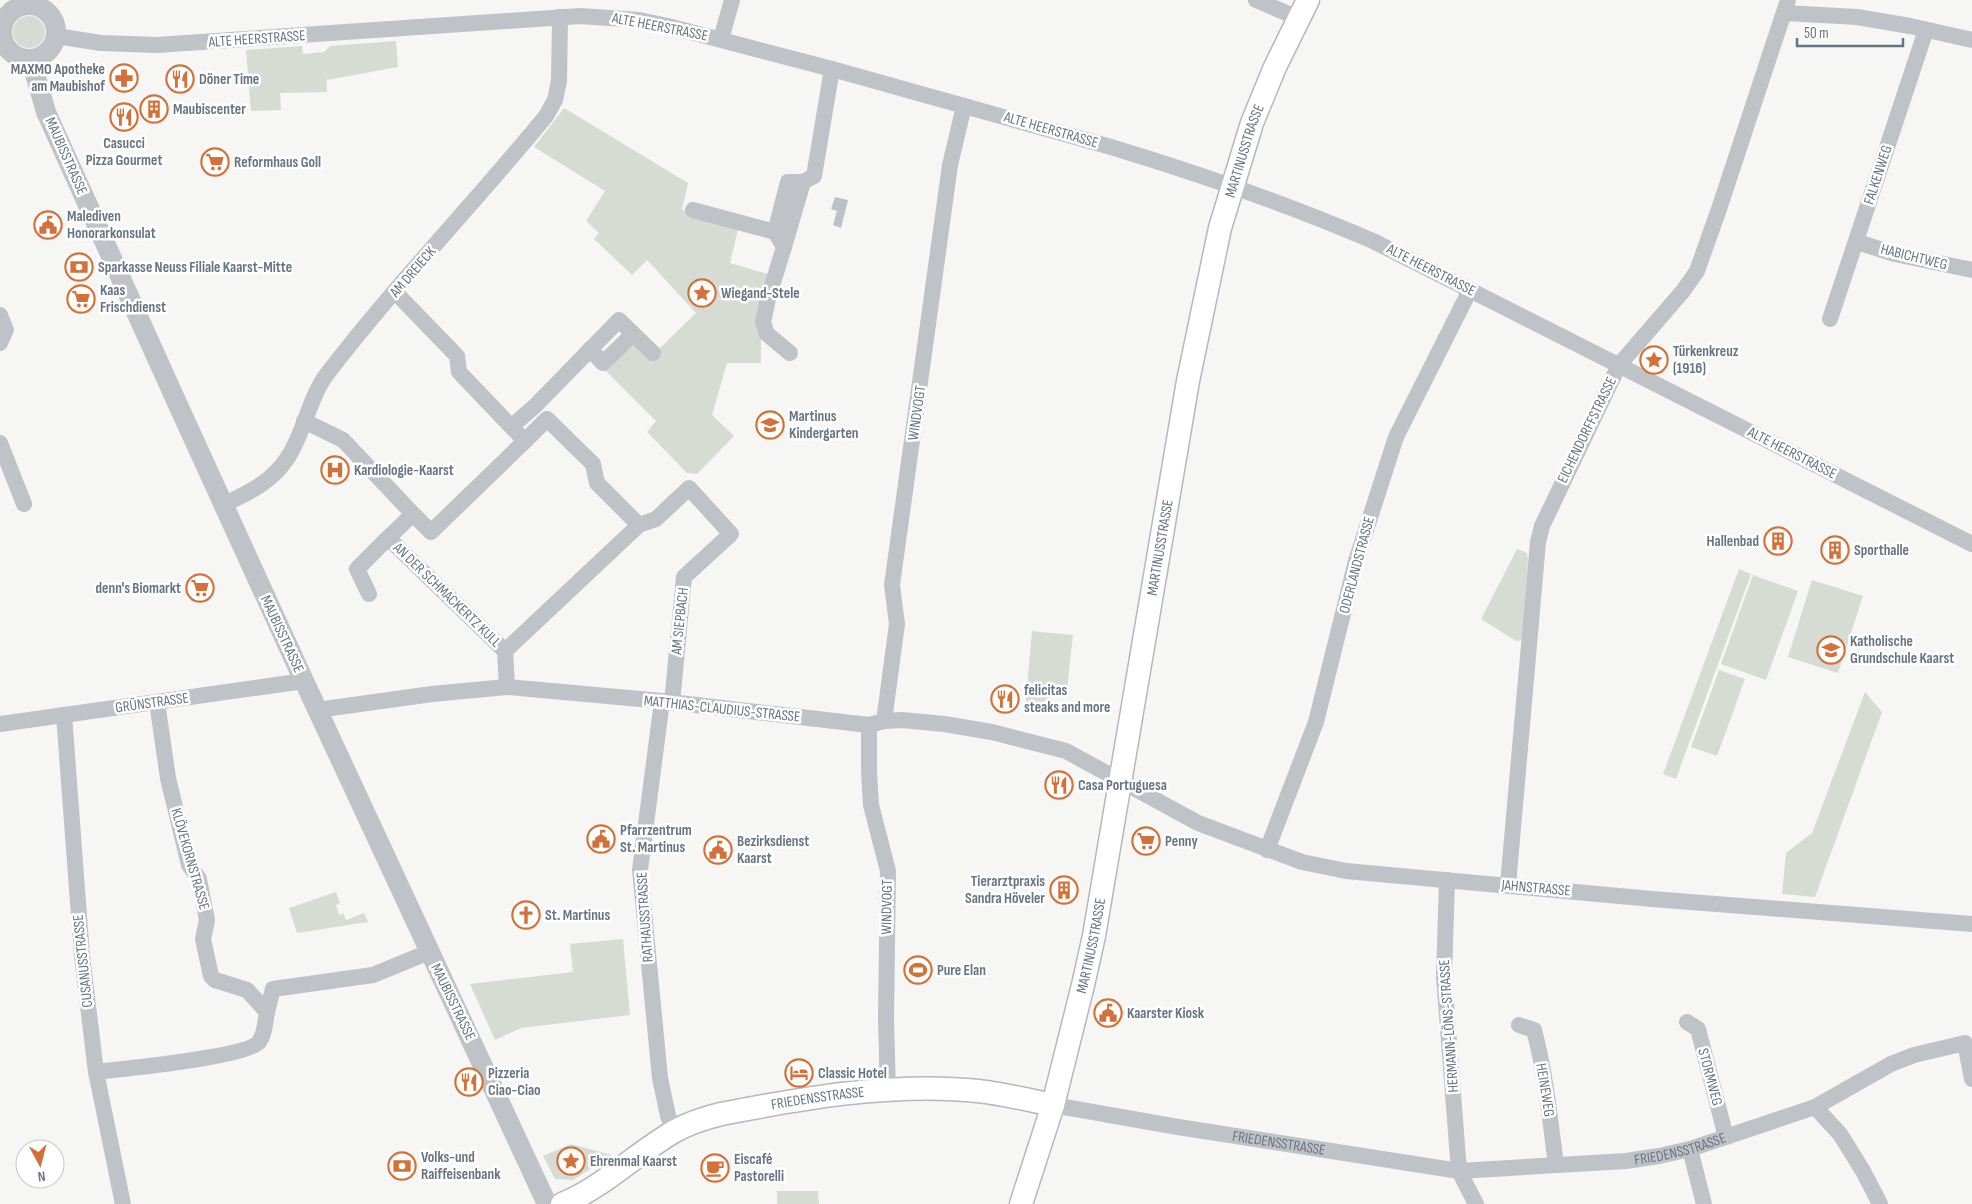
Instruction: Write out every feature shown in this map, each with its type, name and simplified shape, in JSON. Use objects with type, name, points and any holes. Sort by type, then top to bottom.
[{"type":"main road","name":"MARTINUSSTRASSE","points":[[1021,1204],[1053,1105],[1094,936],[1119,779],[1188,381],[1220,228],[1231,187],[1252,124],[1275,67],[1303,9]]},
{"type":"main road","name":"FRIEDENSSTRASSE","points":[[562,1204],[578,1198],[606,1180],[674,1131],[700,1120],[745,1109],[888,1091],[930,1090],[979,1092],[1053,1105]]},
{"type":"street","points":[[721,39],[732,0]]},
{"type":"street","points":[[1256,0],[1303,9]]},
{"type":"street","points":[[17,4],[37,6],[46,11],[56,26],[56,36],[53,45],[48,52],[40,57],[31,60],[20,58],[10,52],[3,43],[1,31],[4,21],[17,4]]},
{"type":"street","points":[[1786,6],[1890,22],[1972,40]]},
{"type":"street","name":"EICHENDORFFSTRASSE","points":[[1508,885],[1538,542],[1546,513],[1619,365],[1683,291],[1697,271],[1786,6]]},
{"type":"street","name":"ALTE HEERSTRASSE","points":[[56,36],[101,43],[157,45],[560,17],[612,17],[639,20],[721,39],[832,68],[1111,147],[1331,222],[1365,237],[1972,544]]},
{"type":"street","name":"AM DREIECK","points":[[223,505],[263,484],[279,470],[289,455],[326,376],[395,292],[546,116],[556,100],[559,81],[560,17]]},
{"type":"street","name":"FALKENWEG","points":[[1830,319],[1926,30]]},
{"type":"street","name":"MAUBISSTRASSE","points":[[31,60],[46,112],[223,505],[316,710],[547,1204]]},
{"type":"street","points":[[784,248],[775,232],[788,182],[803,182],[814,176],[832,68]]},
{"type":"street","name":"WINDVOGT","points":[[888,1091],[886,1019],[888,871],[871,805],[869,772],[876,723],[897,624],[892,585],[950,165],[964,106]]},
{"type":"street","points":[[790,354],[767,334],[763,322],[768,299],[803,182]]},
{"type":"street","points":[[693,210],[775,232]]},
{"type":"street","name":"HABICHTWEG","points":[[1857,242],[1895,254],[1972,270]]},
{"type":"street","name":"ODERLANDSTRASSE","points":[[1267,850],[1316,722],[1356,561],[1396,437],[1470,290]]},
{"type":"street","points":[[395,292],[457,356],[459,372],[525,441]]},
{"type":"street","points":[[0,315],[6,330],[0,343]]},
{"type":"street","points":[[512,426],[619,320],[653,353]]},
{"type":"street","points":[[534,406],[593,464],[597,483],[639,525]]},
{"type":"street","points":[[304,421],[343,440],[431,532],[547,419]]},
{"type":"street","points":[[0,443],[24,504]]},
{"type":"street","name":"AM SIEPBACH","points":[[506,652],[639,525],[656,519],[689,488],[731,534],[684,577],[667,702]]},
{"type":"street","name":"AN DER SCHMACKERTZ KULL","points":[[369,594],[357,569],[413,514]]},
{"type":"street","name":"AN DER SCHMACKERTZ KULL","points":[[388,538],[506,652]]},
{"type":"street","points":[[506,652],[507,687]]},
{"type":"street","name":"GRÜNSTRASSE","points":[[0,724],[304,682]]},
{"type":"street","name":"MATTHIAS-CLAUDIUS-STRASSE","points":[[316,710],[432,694],[507,687],[876,723],[902,720],[944,724],[1025,740],[1066,751],[1119,779]]},
{"type":"street","name":"KLÖVEKORNSTRASSE","points":[[157,702],[168,778],[188,866],[199,880],[207,920],[203,939],[211,976],[215,980],[246,990],[267,1012]]},
{"type":"street","name":"RATHAUSSTRASSE","points":[[667,702],[640,870],[660,1078],[668,1116],[674,1131]]},
{"type":"street","name":"CUSANUSSTRASSE","points":[[64,715],[82,956],[96,1072],[123,1204]]},
{"type":"street","name":"JAHNSTRASSE","points":[[1119,779],[1198,823],[1267,850],[1302,862],[1332,869],[1652,899],[1972,924]]},
{"type":"street","name":"HERMANN-LÖNS-STRASSE","points":[[1447,880],[1444,977],[1459,1171]]},
{"type":"street","points":[[96,1072],[196,1059],[248,1049],[258,1044],[262,1036],[273,989],[372,975],[429,952]]},
{"type":"street","name":"STORMWEG","points":[[1687,1022],[1698,1029],[1726,1137]]},
{"type":"street","name":"HEINEWEG","points":[[1519,1025],[1534,1030],[1544,1072],[1556,1165]]},
{"type":"street","name":"FRIEDENSSTRASSE","points":[[1053,1105],[1188,1129],[1459,1171],[1626,1161],[1690,1149],[1815,1107],[1891,1064],[1914,1055],[1965,1043],[1972,1079]]},
{"type":"street","points":[[1815,1107],[1840,1134],[1863,1171],[1880,1204]]},
{"type":"street","points":[[1690,1149],[1704,1204]]},
{"type":"street","points":[[1459,1171],[1476,1204]]},
{"type":"shaded area","points":[[29,16],[35,17],[40,21],[44,26],[44,38],[40,43],[35,47],[29,48],[23,47],[18,43],[14,38],[13,32],[14,26],[18,21],[23,17]]},
{"type":"shaded area","points":[[396,41],[398,67],[327,80],[326,71],[327,92],[280,93],[281,110],[251,111],[246,50],[302,46],[303,54],[324,52],[330,46]]},
{"type":"shaded area","points":[[564,108],[688,183],[682,210],[739,225],[730,263],[771,275],[761,312],[761,363],[727,363],[712,415],[734,436],[697,474],[687,473],[647,432],[656,421],[603,368],[633,340],[651,357],[696,313],[647,260],[632,275],[594,239],[599,233],[586,221],[605,191],[534,147]]},
{"type":"shaded area","points":[[835,197],[848,200],[841,228],[833,225],[837,211],[831,209]]},
{"type":"shaded area","points":[[1517,549],[1527,553],[1528,560],[1522,640],[1516,641],[1481,619]]},
{"type":"shaded area","points":[[1739,569],[1751,574],[1676,779],[1663,774]]},
{"type":"shaded area","points":[[1753,575],[1798,591],[1766,680],[1721,664]]},
{"type":"shaded area","points":[[1812,580],[1863,596],[1838,673],[1788,657]]},
{"type":"shaded area","points":[[1032,631],[1073,635],[1067,690],[1049,688],[1046,712],[1025,709]]},
{"type":"shaded area","points":[[1719,670],[1745,679],[1717,756],[1691,747]]},
{"type":"shaded area","points":[[1865,692],[1882,712],[1815,897],[1782,894],[1786,853],[1812,833]]},
{"type":"shaded area","points":[[336,892],[340,903],[336,905],[339,915],[343,913],[346,920],[364,913],[368,922],[297,933],[289,908]]},
{"type":"shaded area","points":[[623,939],[630,1015],[521,1028],[495,1040],[470,984],[573,972],[570,944]]},
{"type":"shaded area","points":[[571,1144],[612,1155],[573,1180],[555,1179],[543,1156]]},
{"type":"shaded area","points":[[777,1191],[818,1191],[819,1204],[777,1204]]},
{"type":"place","name":"MAXMO Apotheke am Maubishof","points":[[124,78]]},
{"type":"place","name":"Döner Time","points":[[180,79]]},
{"type":"place","name":"Maubiscenter","points":[[154,109]]},
{"type":"place","name":"Casucci Pizza Gourmet","points":[[124,117]]},
{"type":"place","name":"Reformhaus Goll","points":[[215,162]]},
{"type":"place","name":"Malediven Honorarkonsulat","points":[[48,225]]},
{"type":"place","name":"Sparkasse Neuss Filiale Kaarst-Mitte","points":[[79,267]]},
{"type":"place","name":"Wiegand-Stele","points":[[702,293]]},
{"type":"place","name":"Kaas Frischdienst","points":[[81,299]]},
{"type":"place","name":"Türkenkreuz (1916)","points":[[1654,360]]},
{"type":"place","name":"Martinus Kindergarten","points":[[770,425]]},
{"type":"place","name":"Kardiologie-Kaarst","points":[[335,470]]},
{"type":"place","name":"Hallenbad","points":[[1778,541]]},
{"type":"place","name":"Sporthalle","points":[[1835,550]]},
{"type":"place","name":"denn's Biomarkt","points":[[200,588]]},
{"type":"place","name":"Katholische Grundschule Kaarst","points":[[1831,650]]},
{"type":"place","name":"felicitas steaks and more","points":[[1005,699]]},
{"type":"place","name":"Casa Portuguesa","points":[[1059,785]]},
{"type":"place","name":"Pfarrzentrum St. Martinus","points":[[601,839]]},
{"type":"place","name":"Penny","points":[[1146,841]]},
{"type":"place","name":"Bezirksdienst Kaarst","points":[[718,850]]},
{"type":"place","name":"Tierarztpraxis Sandra Höveler","points":[[1064,890]]},
{"type":"place","name":"St. Martinus","points":[[526,915]]},
{"type":"place","name":"Pure Elan","points":[[918,970]]},
{"type":"place","name":"Kaarster Kiosk","points":[[1108,1013]]},
{"type":"place","name":"Classic Hotel","points":[[799,1073]]},
{"type":"place","name":"Pizzeria Ciao-Ciao","points":[[469,1082]]},
{"type":"place","name":"Ehrenmal Kaarst","points":[[571,1161]]},
{"type":"place","name":"Volks-und Raiffeisenbank","points":[[402,1166]]},
{"type":"place","name":"Eiscafé Pastorelli","points":[[715,1168]]}]
